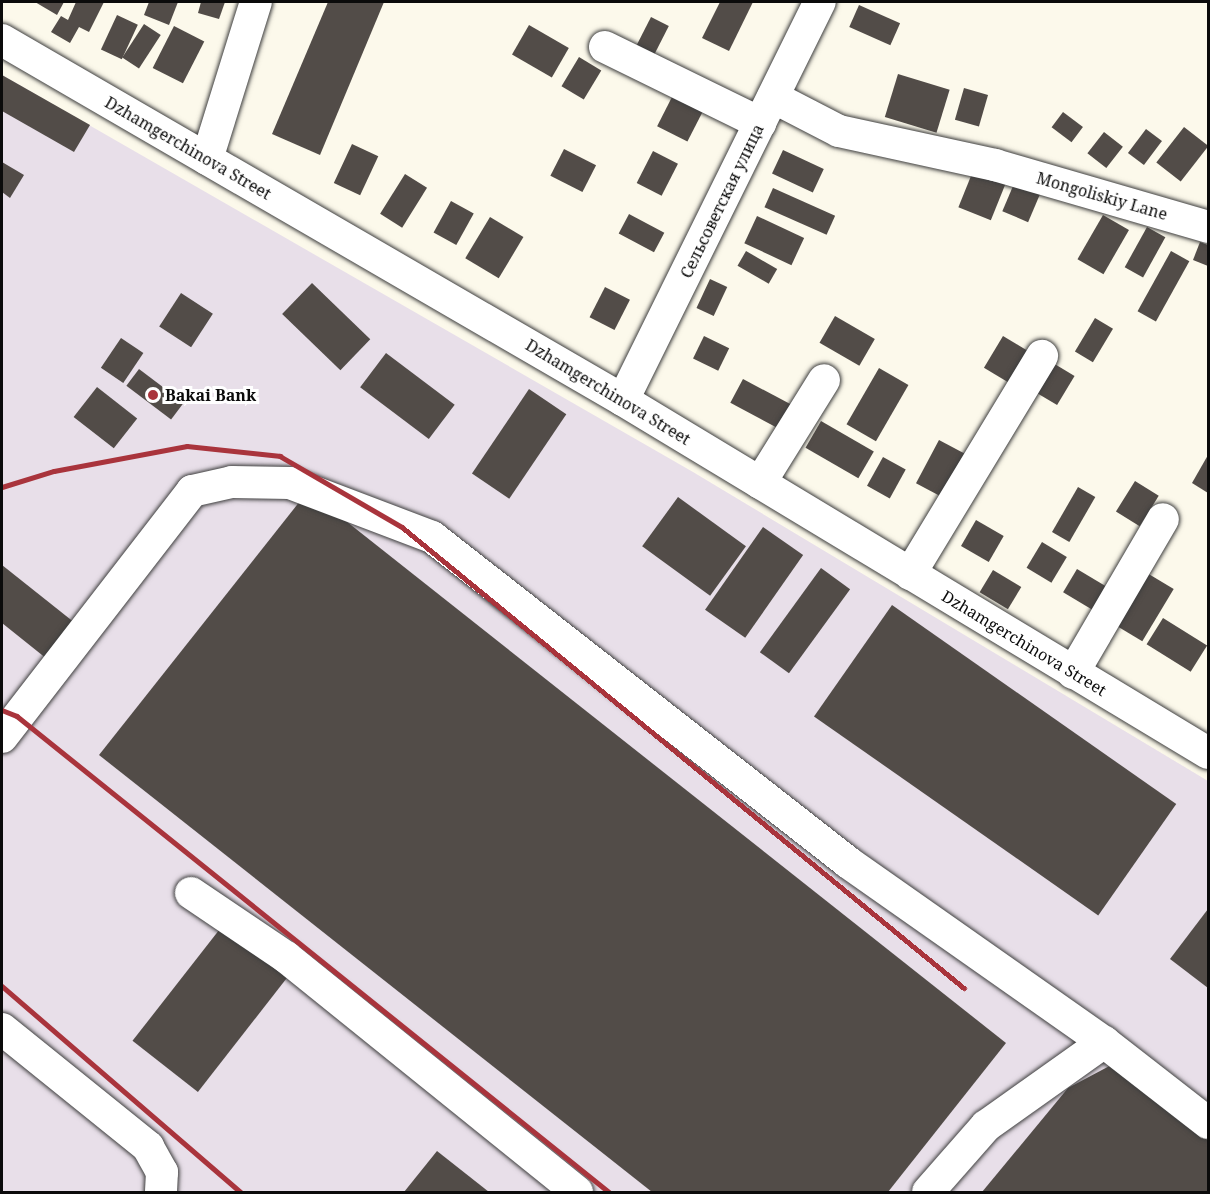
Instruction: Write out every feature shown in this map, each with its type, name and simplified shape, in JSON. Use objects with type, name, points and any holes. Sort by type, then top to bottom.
[{"type":"street","points":[[207,159],[256,2]]},
{"type":"street","name":"Сельсоветская улица","points":[[623,400],[820,2]]},
{"type":"street","name":"Dzhamgerchinova Street","points":[[2,40],[623,400],[1073,674],[1209,753]]},
{"type":"street","name":"Mongoliskiy Lane","points":[[605,47],[767,110],[839,131],[995,165],[1209,227]]},
{"type":"street","points":[[910,574],[1042,356]]},
{"type":"street","points":[[760,483],[824,380]]},
{"type":"street","points":[[2,737],[192,491],[232,482],[290,483],[432,537],[849,862],[1104,1042],[1209,1123]]},
{"type":"street","points":[[1073,674],[1164,519]]},
{"type":"street","points":[[191,893],[286,957],[577,1192]]},
{"type":"street","points":[[2,1029],[148,1147],[162,1172],[160,1192]]},
{"type":"street","points":[[928,1192],[986,1126],[1104,1042]]},
{"type":"shaded area","points":[[2,75],[693,472],[1208,781],[1208,1192],[2,1192]]},
{"type":"building","points":[[35,2],[64,2],[57,15]]},
{"type":"building","points":[[76,2],[104,2],[89,32],[79,27],[70,43],[51,32],[61,16],[68,20]]},
{"type":"building","points":[[149,2],[178,2],[169,25],[144,15]]},
{"type":"building","points":[[201,2],[225,2],[219,19],[198,13]]},
{"type":"building","points":[[328,2],[384,2],[320,155],[272,134]]},
{"type":"building","points":[[720,2],[753,2],[729,51],[702,38]]},
{"type":"building","points":[[859,5],[900,23],[890,45],[849,27]]},
{"type":"building","points":[[117,15],[138,25],[122,59],[101,49]]},
{"type":"building","points":[[651,17],[669,26],[651,61],[633,52]]},
{"type":"building","points":[[144,24],[161,35],[139,68],[122,58]]},
{"type":"building","points":[[529,25],[569,48],[552,77],[512,54]]},
{"type":"building","points":[[174,26],[204,41],[183,83],[153,68]]},
{"type":"building","points":[[579,57],[601,70],[584,100],[561,86]]},
{"type":"building","points":[[898,74],[950,90],[936,133],[885,117]]},
{"type":"building","points":[[2,75],[90,125],[74,152],[2,111]]},
{"type":"building","points":[[964,88],[988,95],[979,127],[955,120]]},
{"type":"building","points":[[673,95],[703,110],[687,142],[657,126]]},
{"type":"building","points":[[1063,112],[1083,127],[1072,142],[1052,127]]},
{"type":"building","points":[[1184,127],[1208,147],[1181,182],[1156,162]]},
{"type":"building","points":[[1146,129],[1162,141],[1144,165],[1128,153]]},
{"type":"building","points":[[1104,132],[1123,147],[1106,168],[1087,153]]},
{"type":"building","points":[[352,144],[378,156],[360,195],[334,183]]},
{"type":"building","points":[[564,149],[596,165],[582,192],[550,176]]},
{"type":"building","points":[[783,150],[824,169],[813,193],[772,174]]},
{"type":"building","points":[[653,151],[678,164],[662,196],[637,183]]},
{"type":"building","points":[[2,162],[24,175],[10,198],[2,192]]},
{"type":"building","points":[[973,171],[1005,184],[991,220],[958,207]]},
{"type":"building","points":[[405,174],[427,188],[402,228],[380,214]]},
{"type":"building","points":[[1016,179],[1042,190],[1028,222],[1002,211]]},
{"type":"building","points":[[773,188],[835,216],[827,235],[764,207]]},
{"type":"building","points":[[451,201],[474,214],[456,245],[434,232]]},
{"type":"building","points":[[629,214],[664,233],[654,252],[619,233]]},
{"type":"building","points":[[1103,215],[1129,230],[1103,274],[1078,259]]},
{"type":"building","points":[[757,216],[804,238],[791,265],[744,243]]},
{"type":"building","points":[[490,217],[523,237],[499,278],[465,258]]},
{"type":"building","points":[[1147,227],[1165,237],[1143,277],[1125,267]]},
{"type":"building","points":[[1200,242],[1208,245],[1208,266],[1193,260]]},
{"type":"building","points":[[746,251],[777,269],[769,284],[738,266]]},
{"type":"building","points":[[1171,251],[1189,261],[1156,322],[1138,311]]},
{"type":"building","points":[[710,279],[727,287],[714,316],[696,308]]},
{"type":"building","points":[[312,283],[370,339],[340,370],[282,314]]},
{"type":"building","points":[[605,287],[630,300],[615,330],[590,317]]},
{"type":"building","points":[[181,293],[213,314],[191,347],[159,327]]},
{"type":"building","points":[[835,316],[875,339],[859,366],[820,343]]},
{"type":"building","points":[[1095,318],[1113,329],[1093,362],[1075,351]]},
{"type":"building","points":[[704,336],[729,348],[718,371],[693,358]]},
{"type":"building","points":[[1003,336],[1031,353],[1012,385],[984,368]]},
{"type":"building","points":[[121,338],[143,353],[123,383],[101,368]]},
{"type":"building","points":[[386,353],[455,405],[429,439],[360,387]]},
{"type":"building","points":[[1048,360],[1075,376],[1057,405],[1030,389]]},
{"type":"building","points":[[879,368],[908,385],[876,441],[846,424]]},
{"type":"building","points":[[139,369],[184,403],[171,419],[126,386]]},
{"type":"building","points":[[743,379],[798,408],[785,432],[730,403]]},
{"type":"building","points":[[97,387],[137,418],[114,448],[74,417]]},
{"type":"building","points":[[529,389],[566,414],[509,499],[472,474]]},
{"type":"building","points":[[821,421],[874,452],[858,478],[806,448]]},
{"type":"building","points":[[939,440],[967,455],[944,498],[916,483]]},
{"type":"building","points":[[1208,455],[1208,493],[1192,483]]},
{"type":"building","points":[[883,457],[906,470],[890,498],[867,486]]},
{"type":"building","points":[[1135,481],[1159,496],[1140,526],[1116,512]]},
{"type":"building","points":[[1078,487],[1095,497],[1069,542],[1052,532]]},
{"type":"building","points":[[308,491],[1006,1043],[888,1192],[652,1192],[99,755]]},
{"type":"building","points":[[678,497],[746,546],[710,596],[642,546]]},
{"type":"building","points":[[976,520],[1004,536],[989,562],[961,546]]},
{"type":"building","points":[[763,527],[803,555],[745,638],[705,610]]},
{"type":"building","points":[[1042,542],[1067,557],[1051,583],[1027,568]]},
{"type":"building","points":[[2,565],[80,627],[52,663],[2,623]]},
{"type":"building","points":[[821,568],[850,589],[789,673],[760,652]]},
{"type":"building","points":[[1077,569],[1110,589],[1097,612],[1063,592]]},
{"type":"building","points":[[993,570],[1021,587],[1008,609],[980,592]]},
{"type":"building","points":[[1142,570],[1174,589],[1142,641],[1111,622]]},
{"type":"building","points":[[892,605],[1176,804],[1098,915],[814,716]]},
{"type":"building","points":[[1163,618],[1207,646],[1191,672],[1147,644]]},
{"type":"building","points":[[1208,909],[1208,988],[1170,959]]},
{"type":"building","points":[[223,925],[288,976],[198,1092],[132,1041]]},
{"type":"building","points":[[1117,1062],[1208,1134],[1208,1192],[982,1192],[1068,1088]]},
{"type":"building","points":[[437,1151],[489,1192],[404,1192]]},
{"type":"railway","points":[[2,487],[54,471],[187,446],[280,456],[402,527],[964,988]]},
{"type":"railway","points":[[2,710],[17,716],[609,1192]]},
{"type":"railway","points":[[2,986],[241,1192]]},
{"type":"place","name":"Bakai Bank","points":[[153,395]]}]
